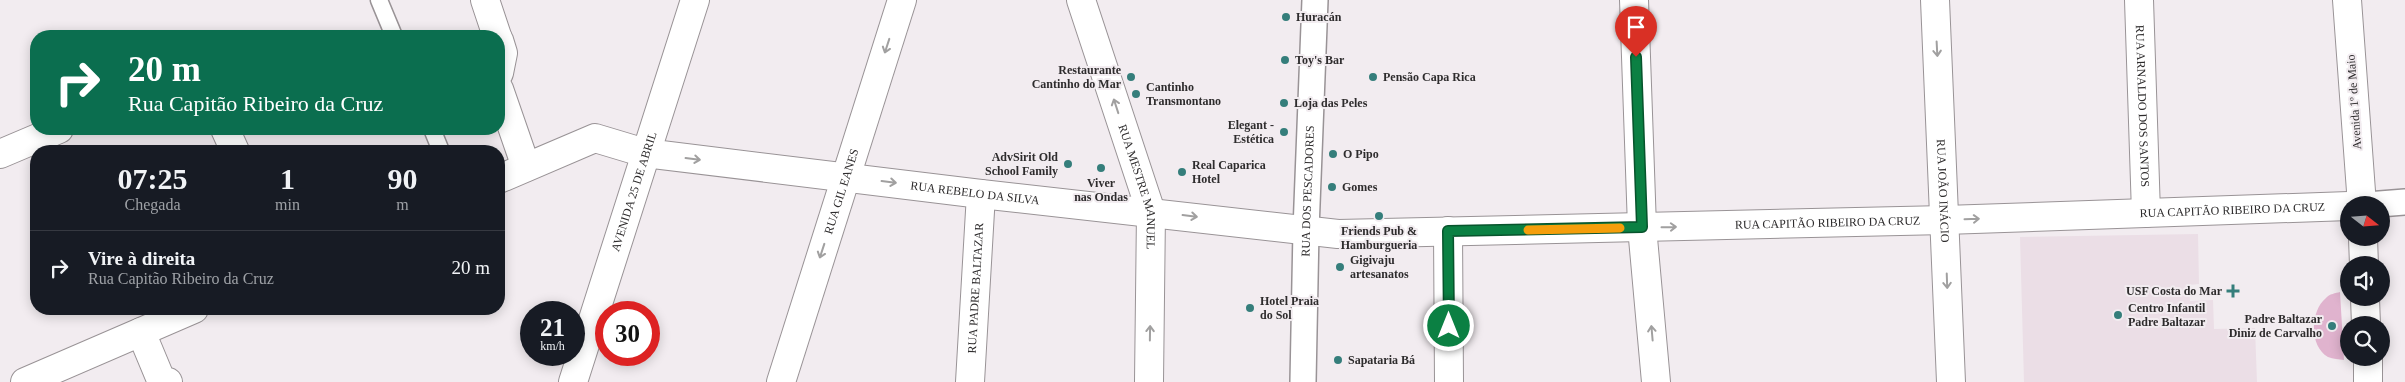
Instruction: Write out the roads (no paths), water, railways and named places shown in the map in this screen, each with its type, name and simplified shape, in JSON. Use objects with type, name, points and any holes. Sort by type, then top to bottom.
[{"type":"street","points":[[485,0],[495,30]]},
{"type":"street","name":"AVENIDA 25 DE ABRIL","points":[[573,382],[695,0]]},
{"type":"street","name":"RUA GIL EANES","points":[[781,382],[902,0]]},
{"type":"street","name":"RUA MESTRE MANUEL","points":[[1081,0],[1151,212],[1149,382]]},
{"type":"street","name":"RUA DOS PESCADORES","points":[[1303,382],[1306,230],[1315,0]]},
{"type":"street","points":[[1634,0],[1642,227],[1656,382]]},
{"type":"street","name":"RUA JOÃO INÁCIO","points":[[1935,0],[1950,382]]},
{"type":"street","name":"RUA ARNALDO DOS SANTOS","points":[[2139,0],[2146,213]]},
{"type":"street","name":"Avenida 1º de Maio","points":[[2347,0],[2361,196]]},
{"type":"street","points":[[505,106],[526,167]]},
{"type":"street","points":[[0,154],[45,135]]},
{"type":"street","name":"RUA REBELO DA SILVA","points":[[505,176],[595,138],[645,153],[981,194],[1306,230]]},
{"type":"street","name":"RUA PADRE BALTAZAR","points":[[970,382],[981,194]]},
{"type":"street","points":[[2390,203],[2405,202]]},
{"type":"street","name":"RUA CAPITÃO RIBEIRO DA CRUZ","points":[[1306,230],[1338,234],[1945,220],[2340,206]]},
{"type":"street","points":[[1448,231],[1449,382]]},
{"type":"street","points":[[25,382],[62,375],[141,332],[180,315]]},
{"type":"street","points":[[141,332],[162,381]]},
{"type":"street","points":[[2368,366],[2368,382]]},
{"type":"lane","points":[[379,0],[392,30]]},
{"type":"place","name":"Huracán","points":[[1286,17]]},
{"type":"place","name":"Toy's Bar","points":[[1285,60]]},
{"type":"place","name":"Restaurante Cantinho do Mar","points":[[1131,77]]},
{"type":"place","name":"Pensão Capa Rica","points":[[1373,77]]},
{"type":"place","name":"Cantinho Transmontano","points":[[1136,94]]},
{"type":"place","name":"Loja das Peles","points":[[1284,103]]},
{"type":"place","name":"Elegant - Estética","points":[[1284,132]]},
{"type":"place","name":"O Pipo","points":[[1333,154]]},
{"type":"place","name":"AdvSirit Old School Family","points":[[1068,164]]},
{"type":"place","name":"Viver nas Ondas","points":[[1101,168]]},
{"type":"place","name":"Real Caparica Hotel","points":[[1182,172]]},
{"type":"place","name":"Gomes","points":[[1332,187]]},
{"type":"place","name":"Friends Pub & Hamburgueria","points":[[1379,216]]},
{"type":"place","name":"Gigivaju artesanatos","points":[[1340,267]]},
{"type":"place","name":"USF Costa do Mar","points":[[2233,291]]},
{"type":"place","name":"Hotel Praia do Sol","points":[[1250,308]]},
{"type":"place","name":"Centro Infantil Padre Baltazar","points":[[2118,315]]},
{"type":"place","name":"Padre Baltazar Diniz de Carvalho","points":[[2332,326]]},
{"type":"place","name":"Sapataria Bá","points":[[1338,360]]}]
